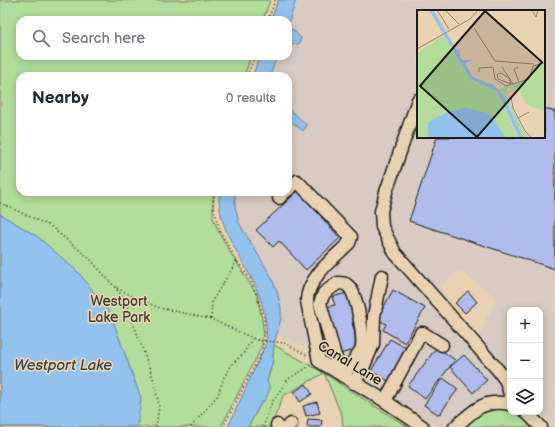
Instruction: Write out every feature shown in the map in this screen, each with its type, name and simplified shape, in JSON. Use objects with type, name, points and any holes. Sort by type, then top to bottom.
[{"type":"street","points":[[417,103],[386,192],[381,212],[382,227],[395,253],[498,370],[507,384]]},
{"type":"street","points":[[292,186],[297,181],[351,237],[350,243],[316,276],[307,293],[307,300],[319,361]]},
{"type":"street","points":[[354,383],[363,368],[373,344],[374,316],[382,276]]},
{"type":"street","points":[[338,283],[344,283],[349,286],[354,293],[362,338],[361,350],[343,376],[335,356],[320,304],[324,293],[338,283]]},
{"type":"street","points":[[385,401],[421,333],[424,333],[442,345]]},
{"type":"street","name":"Canal Lane","points":[[319,361],[385,401],[423,427]]},
{"type":"street","points":[[455,427],[477,408],[488,403],[500,402],[507,403]]},
{"type":"street","points":[[529,415],[541,427]]},
{"type":"path","points":[[269,16],[275,0]]},
{"type":"path","points":[[249,72],[253,60]]},
{"type":"path","points":[[214,196],[213,204],[220,231],[256,293],[264,318],[265,331],[262,352],[223,427]]},
{"type":"path","points":[[0,203],[50,226],[89,258],[115,287],[124,300],[154,381],[159,407],[156,427]]},
{"type":"path","points":[[211,319],[212,301],[237,261]]},
{"type":"path","name":"Canal Lane","points":[[115,287],[160,308],[211,319],[252,339],[284,343],[319,361]]},
{"type":"path","points":[[124,300],[134,297]]},
{"type":"path","points":[[191,427],[218,395],[224,377],[233,363],[243,354],[247,345],[252,339]]},
{"type":"path","points":[[263,427],[272,402],[288,380],[319,361]]},
{"type":"shaded area","points":[[296,0],[555,0],[555,427],[542,415],[543,307],[507,307],[507,378],[476,342],[496,298],[459,270],[439,287],[447,298],[433,309],[507,391],[507,393],[502,397],[492,397],[478,401],[447,424],[439,426],[432,424],[332,359],[327,345],[307,347],[277,335],[281,318],[271,276],[239,223],[234,206],[235,196],[292,196],[292,122],[303,130],[307,125],[292,112],[292,72],[271,72],[276,60],[292,60],[292,45],[299,44],[292,32],[291,16]]},
{"type":"green space","name":"Westport Lake Park","points":[[0,0],[270,0],[264,16],[16,16],[16,60],[250,60],[245,72],[16,72],[16,196],[213,196],[213,218],[230,252],[257,295],[264,335],[262,337],[262,345],[257,356],[221,427],[0,427]]},
{"type":"green space","points":[[274,345],[324,373],[283,396],[271,427],[248,427],[260,405],[265,400]]},
{"type":"green space","points":[[324,373],[408,427],[343,427],[342,416]]},
{"type":"green space","points":[[501,408],[507,410],[507,415],[518,415],[523,417],[534,427],[464,427],[481,414]]},
{"type":"water","points":[[278,0],[296,0],[291,16],[272,16]]},
{"type":"water","points":[[292,29],[301,38],[299,44],[292,45]]},
{"type":"water","points":[[258,60],[276,60],[271,72],[254,72]]},
{"type":"water","points":[[292,112],[307,125],[303,131],[292,122]]},
{"type":"water","points":[[219,196],[235,196],[235,206],[239,223],[271,276],[277,291],[281,308],[281,318],[267,381],[270,389],[248,427],[228,427],[266,344],[266,323],[258,292],[226,229],[220,212]]},
{"type":"water","name":"Westport Lake","points":[[0,214],[38,237],[78,272],[110,313],[141,398],[137,427],[0,427]]},
{"type":"building","points":[[545,108],[555,112],[555,269],[409,221],[437,138],[545,138]]},
{"type":"building","points":[[300,189],[324,214],[321,217],[340,238],[306,270],[279,241],[273,247],[256,230]]},
{"type":"building","points":[[393,290],[425,308],[405,343],[383,330],[386,324],[377,319]]},
{"type":"building","points":[[468,291],[477,302],[465,313],[455,303]]},
{"type":"building","points":[[347,293],[355,322],[352,323],[360,348],[340,354],[326,307],[335,305],[332,297]]},
{"type":"building","points":[[390,339],[408,349],[390,382],[371,371]]},
{"type":"building","points":[[437,347],[455,360],[425,399],[408,386]]},
{"type":"building","points":[[464,355],[487,380],[473,393],[450,367]]},
{"type":"building","points":[[443,378],[458,389],[439,415],[424,405]]},
{"type":"building","points":[[306,384],[312,394],[300,402],[294,392]]},
{"type":"building","points":[[317,402],[320,413],[306,416],[303,406]]},
{"type":"building","points":[[308,419],[322,420],[321,427],[307,427]]}]
